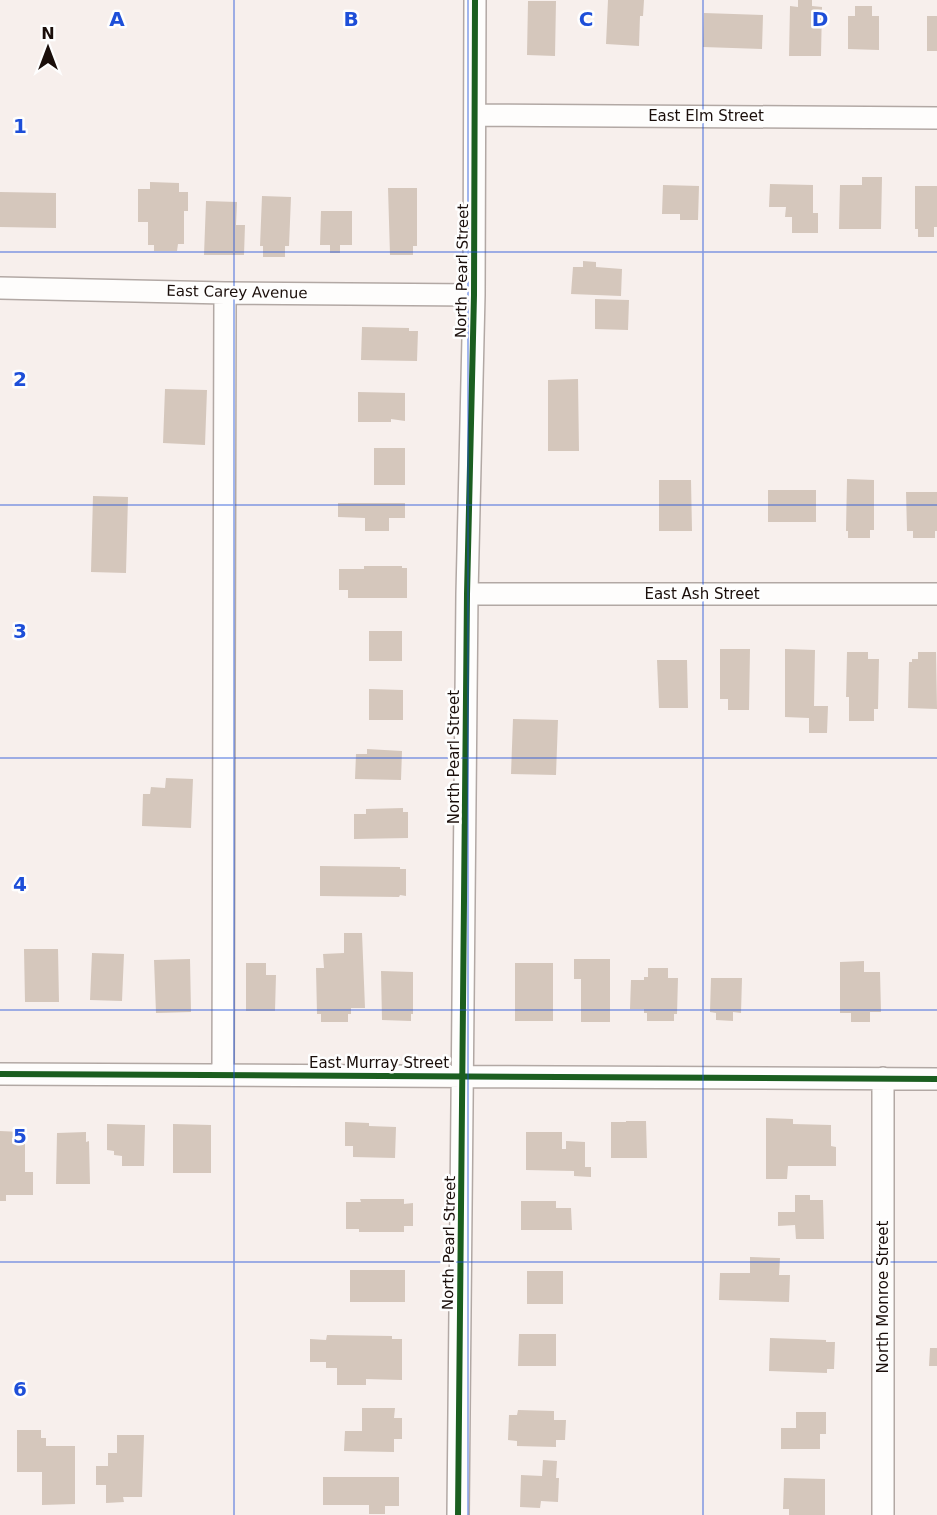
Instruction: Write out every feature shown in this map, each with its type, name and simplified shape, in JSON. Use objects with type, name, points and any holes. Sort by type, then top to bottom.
[{"type":"street","name":"North Pearl Street","points":[[458,1515],[467,594],[474,295],[476,0]]},
{"type":"street","name":"East Elm Street","points":[[475,115],[937,118]]},
{"type":"street","name":"East Carey Avenue","points":[[0,288],[474,295]]},
{"type":"street","points":[[223,1074],[225,293]]},
{"type":"street","name":"East Ash Street","points":[[467,594],[937,594]]},
{"type":"street","name":"East Murray Street","points":[[0,1074],[937,1079]]},
{"type":"street","name":"North Monroe Street","points":[[883,1078],[883,1515]]},
{"type":"building","points":[[608,0],[644,0],[643,16],[640,16],[639,46],[606,44]]},
{"type":"building","points":[[798,0],[812,0],[812,6],[822,7],[821,56],[789,56],[790,6],[798,7]]},
{"type":"building","points":[[528,1],[556,1],[555,56],[527,55]]},
{"type":"building","points":[[855,6],[872,6],[872,16],[879,16],[879,50],[848,49],[848,16],[855,16]]},
{"type":"building","points":[[704,13],[763,15],[762,49],[703,47]]},
{"type":"building","points":[[927,16],[937,16],[937,51],[927,51]]},
{"type":"building","points":[[862,177],[882,177],[881,229],[839,229],[840,185],[862,185]]},
{"type":"building","points":[[150,182],[179,183],[179,192],[188,192],[188,211],[184,211],[184,244],[178,244],[177,251],[154,251],[154,245],[148,245],[148,222],[138,222],[138,189],[150,189]]},
{"type":"building","points":[[770,184],[813,185],[813,213],[818,213],[818,233],[792,233],[792,217],[785,217],[786,207],[769,207]]},
{"type":"building","points":[[663,185],[699,186],[698,220],[680,220],[680,214],[662,214]]},
{"type":"building","points":[[915,186],[937,186],[937,227],[934,227],[934,237],[918,237],[918,229],[915,229]]},
{"type":"building","points":[[388,188],[417,188],[417,246],[413,246],[413,255],[390,255]]},
{"type":"building","points":[[0,192],[56,193],[56,228],[0,227]]},
{"type":"building","points":[[262,196],[291,197],[289,246],[285,246],[285,257],[263,257],[263,246],[260,246]]},
{"type":"building","points":[[206,201],[237,202],[236,225],[245,225],[244,255],[204,255]]},
{"type":"building","points":[[321,211],[352,211],[352,245],[340,245],[340,253],[330,253],[330,245],[320,245]]},
{"type":"building","points":[[583,261],[596,262],[596,267],[622,269],[621,296],[571,294],[573,267],[583,267]]},
{"type":"building","points":[[595,299],[629,300],[628,330],[595,329]]},
{"type":"building","points":[[362,327],[409,328],[409,331],[418,331],[417,361],[361,360]]},
{"type":"building","points":[[578,379],[579,451],[548,451],[548,380]]},
{"type":"building","points":[[165,389],[207,390],[205,445],[163,443]]},
{"type":"building","points":[[358,392],[405,393],[405,421],[391,419],[391,422],[358,422]]},
{"type":"building","points":[[374,448],[405,448],[405,485],[374,485]]},
{"type":"building","points":[[847,479],[874,480],[874,530],[870,530],[870,538],[848,538],[848,531],[846,531]]},
{"type":"building","points":[[659,480],[691,480],[692,531],[659,531]]},
{"type":"building","points":[[768,490],[816,490],[816,522],[768,522]]},
{"type":"building","points":[[906,492],[937,492],[935,538],[913,538],[913,531],[907,531]]},
{"type":"building","points":[[93,496],[128,497],[126,573],[91,572]]},
{"type":"building","points":[[338,503],[405,503],[405,518],[389,518],[389,531],[365,531],[365,518],[338,517]]},
{"type":"building","points":[[364,566],[407,568],[407,598],[348,598],[348,590],[339,590],[339,569],[364,569]]},
{"type":"building","points":[[369,631],[402,631],[402,661],[369,661]]},
{"type":"building","points":[[720,649],[750,649],[749,710],[728,710],[728,699],[720,699]]},
{"type":"building","points":[[785,649],[815,650],[814,706],[828,706],[827,733],[809,733],[809,718],[785,717]]},
{"type":"building","points":[[847,652],[868,652],[868,659],[879,659],[878,709],[874,709],[874,721],[849,721],[849,697],[846,697]]},
{"type":"building","points":[[918,652],[936,652],[937,709],[908,708],[909,662],[912,662],[912,659],[918,659]]},
{"type":"building","points":[[657,660],[687,660],[688,708],[659,708]]},
{"type":"building","points":[[369,689],[403,690],[403,720],[369,720]]},
{"type":"building","points":[[513,719],[558,720],[556,775],[511,774]]},
{"type":"building","points":[[367,749],[402,751],[401,780],[355,779],[356,754],[367,754]]},
{"type":"building","points":[[166,778],[193,779],[191,828],[142,826],[143,794],[150,794],[151,787],[165,788]]},
{"type":"building","points":[[403,808],[403,812],[408,812],[408,838],[354,839],[354,814],[366,814],[366,809]]},
{"type":"building","points":[[320,866],[406,869],[406,896],[320,896]]},
{"type":"building","points":[[344,933],[362,933],[365,1008],[351,1008],[348,1022],[321,1022],[321,1014],[317,1014],[316,968],[324,968],[323,954],[344,953]]},
{"type":"building","points":[[24,949],[58,949],[59,1002],[25,1002]]},
{"type":"building","points":[[92,953],[124,954],[122,1001],[90,1000]]},
{"type":"building","points":[[190,959],[191,1012],[156,1013],[154,960]]},
{"type":"building","points":[[574,959],[610,959],[610,1022],[581,1022],[581,979],[574,979]]},
{"type":"building","points":[[864,961],[864,972],[880,972],[881,1012],[870,1012],[870,1022],[851,1022],[851,1013],[840,1013],[840,962]]},
{"type":"building","points":[[246,963],[266,963],[266,975],[276,975],[275,1011],[246,1011]]},
{"type":"building","points":[[515,963],[553,963],[553,1021],[515,1021]]},
{"type":"building","points":[[648,968],[668,968],[668,978],[678,978],[677,1014],[674,1014],[674,1021],[647,1021],[647,1013],[644,1013],[644,1009],[630,1009],[631,980],[644,980],[644,977],[648,977]]},
{"type":"building","points":[[381,971],[413,972],[411,1021],[382,1020]]},
{"type":"building","points":[[711,978],[742,978],[741,1013],[733,1012],[733,1021],[716,1020],[716,1013],[710,1012]]},
{"type":"building","points":[[766,1118],[793,1119],[793,1124],[831,1125],[831,1146],[836,1147],[836,1166],[788,1166],[787,1179],[766,1179]]},
{"type":"building","points":[[646,1121],[647,1158],[611,1158],[611,1122]]},
{"type":"building","points":[[345,1122],[396,1127],[395,1158],[353,1157],[353,1146],[345,1146]]},
{"type":"building","points":[[107,1124],[145,1125],[144,1166],[122,1166],[122,1156],[114,1155],[114,1151],[107,1150]]},
{"type":"building","points":[[173,1124],[211,1125],[211,1173],[173,1173]]},
{"type":"building","points":[[0,1131],[21,1132],[21,1142],[25,1142],[25,1172],[33,1172],[33,1195],[6,1195],[6,1201],[0,1201]]},
{"type":"building","points":[[86,1132],[86,1142],[89,1141],[90,1184],[56,1184],[57,1133]]},
{"type":"building","points":[[526,1132],[562,1132],[562,1149],[566,1149],[566,1141],[585,1142],[585,1167],[591,1167],[591,1177],[574,1176],[574,1171],[526,1170]]},
{"type":"building","points":[[795,1195],[810,1195],[810,1200],[823,1200],[824,1239],[796,1239],[795,1225],[778,1226],[778,1212],[795,1212]]},
{"type":"building","points":[[360,1199],[404,1199],[404,1204],[413,1203],[413,1226],[404,1226],[404,1232],[359,1232],[359,1229],[346,1229],[346,1202],[361,1202]]},
{"type":"building","points":[[521,1201],[556,1201],[556,1208],[571,1208],[572,1230],[521,1230]]},
{"type":"building","points":[[750,1257],[780,1258],[779,1275],[790,1275],[789,1302],[719,1300],[720,1273],[750,1273]]},
{"type":"building","points":[[350,1270],[405,1270],[405,1302],[350,1302]]},
{"type":"building","points":[[527,1271],[563,1271],[563,1304],[527,1304]]},
{"type":"building","points":[[519,1334],[556,1334],[556,1366],[518,1366]]},
{"type":"building","points":[[327,1335],[392,1336],[392,1339],[402,1339],[402,1380],[366,1379],[366,1385],[337,1385],[337,1368],[326,1368],[326,1362],[310,1362],[310,1339],[326,1340]]},
{"type":"building","points":[[770,1338],[835,1342],[834,1369],[827,1369],[827,1373],[769,1371]]},
{"type":"building","points":[[930,1348],[937,1348],[937,1366],[929,1366]]},
{"type":"building","points":[[362,1408],[395,1408],[394,1418],[402,1418],[402,1439],[394,1439],[394,1452],[344,1451],[345,1431],[362,1431]]},
{"type":"building","points":[[518,1410],[554,1411],[554,1420],[566,1420],[565,1440],[556,1440],[556,1447],[517,1446],[517,1441],[508,1440],[509,1415],[517,1415]]},
{"type":"building","points":[[796,1412],[826,1412],[826,1434],[820,1434],[820,1449],[781,1449],[781,1428],[796,1428]]},
{"type":"building","points":[[17,1430],[41,1430],[41,1438],[46,1438],[46,1446],[75,1446],[75,1504],[42,1505],[42,1472],[17,1472]]},
{"type":"building","points":[[117,1435],[144,1435],[142,1497],[123,1497],[124,1502],[106,1503],[106,1485],[96,1485],[96,1466],[108,1466],[108,1453],[117,1453]]},
{"type":"building","points":[[543,1460],[557,1461],[558,1502],[541,1501],[540,1508],[520,1507],[521,1475],[542,1476]]},
{"type":"building","points":[[323,1477],[399,1477],[399,1506],[385,1506],[385,1514],[369,1514],[369,1505],[323,1505]]},
{"type":"building","points":[[784,1478],[825,1479],[825,1515],[789,1515],[789,1509],[783,1509]]},
{"type":"cycle path","points":[[458,1515],[467,594],[474,295],[475,0]]},
{"type":"cycle path","points":[[0,1074],[937,1079]]}]
